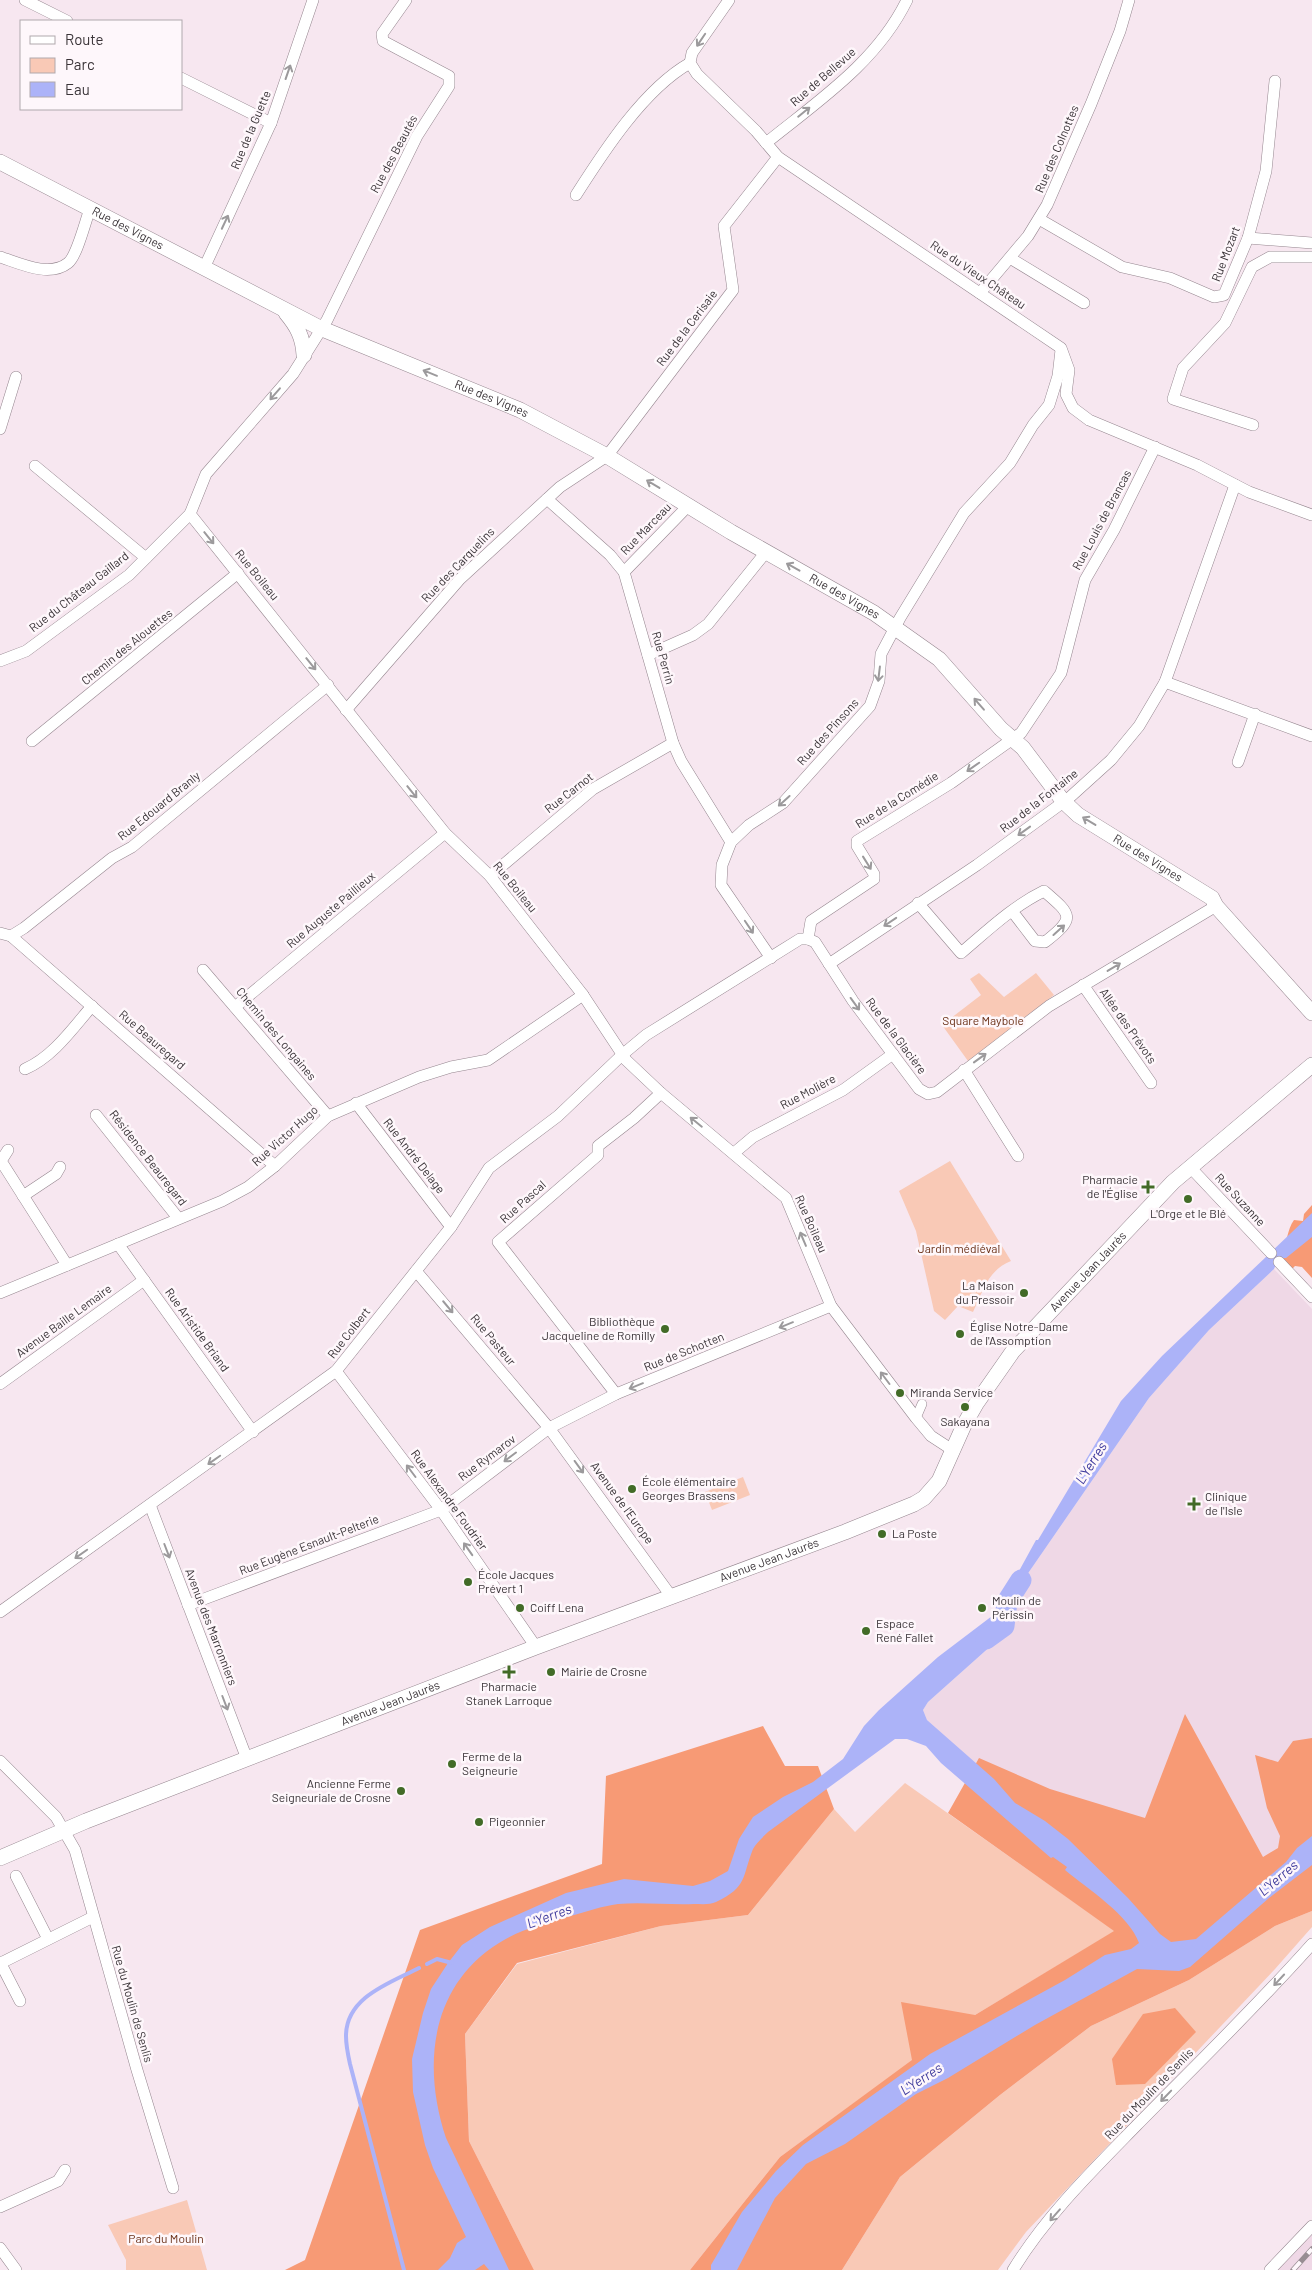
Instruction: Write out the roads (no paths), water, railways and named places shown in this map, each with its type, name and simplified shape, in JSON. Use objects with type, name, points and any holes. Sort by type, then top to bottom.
[{"type":"street","points":[[25,0],[65,20]]},
{"type":"street","name":"Rue de la Guette","points":[[205,266],[270,123],[313,0]]},
{"type":"street","name":"Rue des Beautés","points":[[320,328],[327,320],[417,136],[449,86],[449,76],[383,41],[382,34],[406,0]]},
{"type":"street","points":[[576,195],[631,116],[675,71],[690,63],[692,53],[729,0]]},
{"type":"street","name":"Rue de Bellevue","points":[[766,143],[852,73],[886,37],[907,0]]},
{"type":"street","name":"Rue des Colnottes","points":[[980,293],[1010,258],[1047,205],[1091,104],[1120,31],[1129,0]]},
{"type":"street","name":"Rue du Vieux Château","points":[[690,63],[697,74],[778,157],[1061,348]]},
{"type":"street","points":[[182,79],[270,123]]},
{"type":"street","name":"Rue Mozart","points":[[1039,218],[1122,267],[1170,278],[1214,297],[1224,295],[1248,238],[1266,171],[1275,81]]},
{"type":"street","name":"Rue de la Cerisaie","points":[[606,456],[733,290],[724,226],[778,157]]},
{"type":"street","name":"Rue des Vignes","points":[[0,162],[205,266],[320,328],[520,410],[606,456],[766,552],[835,590],[895,628],[939,659],[1001,729],[1023,748],[1063,801],[1078,815],[1206,893],[1312,1013]]},
{"type":"street","points":[[0,257],[38,269],[53,269],[68,263],[73,255],[90,209]]},
{"type":"street","points":[[1248,238],[1312,243]]},
{"type":"street","points":[[1253,425],[1173,399],[1183,368],[1225,323],[1252,267],[1270,257],[1312,257]]},
{"type":"street","points":[[1010,258],[1084,303]]},
{"type":"street","name":"Rue des Vignes","points":[[282,308],[296,324],[304,342],[304,355]]},
{"type":"street","points":[[190,514],[206,474],[293,374],[320,328]]},
{"type":"street","points":[[1061,348],[1069,370],[1066,394],[1073,408],[1089,420],[1197,465],[1235,485],[1312,516]]},
{"type":"street","name":"Rue des Pinsons","points":[[770,958],[721,886],[722,865],[731,842],[749,825],[783,803],[870,706],[879,681],[881,654],[895,628],[964,513],[1010,463],[1032,425],[1049,406],[1058,376],[1061,348]]},
{"type":"street","points":[[0,429],[16,377]]},
{"type":"street","name":"Rue Louis de Brancas","points":[[1013,739],[1020,733],[1061,673],[1085,580],[1114,530],[1155,447]]},
{"type":"street","name":"Rue des Carquelins","points":[[346,710],[460,579],[560,487],[606,456]]},
{"type":"street","points":[[35,466],[146,558]]},
{"type":"street","name":"Rue de la Fontaine","points":[[828,964],[977,865],[1069,798],[1111,760],[1139,726],[1165,682],[1193,608],[1235,485]]},
{"type":"street","name":"Rue Perrin","points":[[547,499],[610,556],[624,572],[673,743],[681,761],[731,842]]},
{"type":"street","name":"Rue Marceau","points":[[624,572],[688,506]]},
{"type":"street","name":"Rue du Château Gaillard","points":[[0,661],[26,650],[129,575],[190,514]]},
{"type":"street","name":"Rue Boileau","points":[[190,514],[445,833],[490,876],[583,995],[622,1055],[661,1093],[786,1198],[831,1306],[931,1436],[954,1451]]},
{"type":"street","points":[[648,656],[693,635],[708,624],[766,552]]},
{"type":"street","name":"Chemin des Alouettes","points":[[32,741],[238,573]]},
{"type":"street","points":[[1165,682],[1312,736]]},
{"type":"street","name":"Rue Edouard Branly","points":[[5,934],[24,928],[112,858],[132,847],[328,685]]},
{"type":"street","points":[[1238,762],[1255,714]]},
{"type":"street","name":"Rue de la Comédie","points":[[808,939],[811,921],[874,879],[874,874],[857,846],[857,841],[951,783],[1013,739]]},
{"type":"street","name":"Rue Carnot","points":[[490,876],[593,789],[673,743]]},
{"type":"street","name":"Rue Auguste Paillieux","points":[[235,1007],[445,833]]},
{"type":"street","points":[[918,903],[961,953],[1012,910],[1044,891],[1061,906],[1067,914],[1067,921],[1064,927],[1046,942],[1035,941],[1012,910]]},
{"type":"street","name":"Rue de la Glacière","points":[[808,939],[815,942],[853,1001],[919,1089],[928,1094],[937,1092],[1049,1006],[1216,906]]},
{"type":"street","name":"Rue Beauregard","points":[[5,934],[92,1006],[275,1166]]},
{"type":"street","points":[[622,1055],[646,1036],[800,939],[808,939]]},
{"type":"street","name":"Chemin des Longaines","points":[[203,970],[328,1116]]},
{"type":"street","name":"Allée des Prévots","points":[[1083,985],[1151,1083]]},
{"type":"street","name":"Rue Victor Hugo","points":[[0,1293],[222,1201],[248,1186],[275,1166],[328,1116],[419,1076],[451,1067],[488,1060],[583,995]]},
{"type":"street","points":[[25,1069],[36,1065],[65,1037],[92,1006]]},
{"type":"street","name":"Rue Molière","points":[[734,1153],[753,1137],[843,1090],[893,1054]]},
{"type":"street","name":"Rue Colbert","points":[[0,1612],[336,1371],[451,1227],[489,1168],[558,1116],[622,1055]]},
{"type":"street","name":"Avenue Jean Jaurès","points":[[0,1858],[64,1830],[536,1647],[914,1504],[933,1490],[954,1451],[964,1424],[1014,1351],[1124,1233],[1190,1167],[1312,1065]]},
{"type":"street","points":[[964,1070],[1018,1156]]},
{"type":"street","name":"Rue Pascal","points":[[616,1394],[498,1242],[598,1155],[598,1146],[634,1118],[661,1093]]},
{"type":"street","name":"Rue André Delage","points":[[356,1103],[451,1227]]},
{"type":"street","name":"Résidence Beauregard","points":[[96,1115],[178,1218]]},
{"type":"street","points":[[8,1150],[1,1161],[67,1265]]},
{"type":"street","points":[[23,1196],[56,1174],[60,1167]]},
{"type":"street","name":"Rue Suzanne","points":[[1190,1167],[1271,1253]]},
{"type":"street","name":"Rue Aristide Briand","points":[[118,1244],[253,1432]]},
{"type":"street","points":[[1279,1262],[1312,1297]]},
{"type":"street","name":"Rue Pasteur","points":[[416,1271],[549,1428]]},
{"type":"street","name":"Avenue Baille Lemaire","points":[[0,1384],[144,1280]]},
{"type":"street","name":"Rue de Schotten","points":[[549,1428],[616,1394],[831,1306]]},
{"type":"street","name":"Rue Alexandre Foudrier","points":[[336,1371],[441,1510],[536,1647]]},
{"type":"street","points":[[916,1418],[922,1404]]},
{"type":"street","name":"Rue Rymarov","points":[[441,1510],[549,1428]]},
{"type":"street","name":"Avenue de l'Europe","points":[[549,1428],[671,1596]]},
{"type":"street","name":"Avenue des Marronniers","points":[[150,1505],[247,1759]]},
{"type":"street","name":"Rue Eugène Esnault-Pelterie","points":[[188,1605],[441,1510]]},
{"type":"street","name":"Rue du Moulin de Senlis","points":[[0,1761],[56,1816],[75,1850],[173,2188]]},
{"type":"street","points":[[16,1876],[48,1940]]},
{"type":"street","points":[[20,2001],[0,1963],[93,1916]]},
{"type":"street","name":"Rue du Moulin de Senlis","points":[[1014,2270],[1028,2245],[1094,2169],[1279,1981],[1312,1944]]},
{"type":"street","points":[[0,2207],[58,2181],[65,2170]]},
{"type":"street","points":[[1270,2270],[1312,2226]]},
{"type":"street","points":[[0,2248],[16,2270]]},
{"type":"water","points":[[1312,1213],[1312,1237],[1276,1264],[1274,1269],[1209,1330],[1149,1398],[1002,1611],[1007,1628],[1002,1636],[928,1702],[923,1710],[927,1720],[994,1779],[1015,1803],[1045,1821],[1068,1839],[1128,1898],[1160,1934],[1171,1942],[1196,1939],[1286,1862],[1297,1848],[1312,1836],[1312,1865],[1269,1898],[1190,1967],[1179,1971],[1137,1969],[1035,2025],[948,2078],[916,2094],[845,2144],[806,2164],[775,2198],[737,2270],[711,2270],[711,2265],[742,2212],[776,2171],[803,2145],[930,2054],[1065,1980],[1105,1955],[1131,1949],[1139,1943],[1126,1922],[1117,1913],[1065,1870],[1067,1867],[1053,1857],[1051,1858],[941,1763],[926,1746],[907,1739],[895,1739],[768,1832],[753,1849],[739,1886],[726,1897],[711,1904],[627,1903],[612,1905],[543,1924],[525,1930],[499,1943],[476,1961],[458,1981],[446,2005],[438,2030],[434,2056],[434,2083],[446,2138],[509,2270],[489,2270],[484,2264],[475,2270],[438,2270],[450,2258],[457,2243],[466,2237],[433,2168],[425,2145],[413,2092],[412,2059],[431,1989],[462,1945],[490,1927],[566,1893],[624,1879],[693,1886],[710,1881],[728,1871],[739,1839],[753,1817],[783,1797],[813,1782],[843,1759],[864,1726],[879,1710],[938,1657],[996,1613],[1036,1540],[1038,1540],[1121,1401],[1162,1356]]},
{"type":"waterway","name":"L'Yerres","points":[[986,1639],[1004,1626],[1007,1602],[1021,1580]]},
{"type":"waterway","points":[[427,1964],[437,1959],[452,1963]]},
{"type":"waterway","points":[[404,2270],[350,2064],[346,2036],[348,2022],[353,2011],[361,2001],[383,1986],[419,1968]]},
{"type":"railway","points":[[1293,2270],[1312,2249]]},
{"type":"place","name":"Pharmacie de l'Église","points":[[1148,1187]]},
{"type":"place","name":"L'Orge et le Blé","points":[[1188,1199]]},
{"type":"place","name":"La Maison du Pressoir","points":[[1024,1293]]},
{"type":"place","name":"Bibliothèque Jacqueline de Romilly","points":[[665,1329]]},
{"type":"place","name":"Église Notre-Dame de l'Assomption","points":[[960,1334]]},
{"type":"place","name":"Miranda Service","points":[[900,1393]]},
{"type":"place","name":"Sakayana","points":[[965,1407]]},
{"type":"place","name":"École élémentaire Georges Brassens","points":[[632,1489]]},
{"type":"place","name":"Clinique de l'Isle","points":[[1194,1504]]},
{"type":"place","name":"La Poste","points":[[882,1534]]},
{"type":"place","name":"École Jacques Prévert 1","points":[[468,1582]]},
{"type":"place","name":"Coiff Lena","points":[[520,1608]]},
{"type":"place","name":"Moulin de Périssin","points":[[982,1608]]},
{"type":"place","name":"Espace René Fallet","points":[[866,1631]]},
{"type":"place","name":"Pharmacie Stanek Larroque","points":[[509,1672]]},
{"type":"place","name":"Mairie de Crosne","points":[[551,1672]]},
{"type":"place","name":"Ferme de la Seigneurie","points":[[452,1764]]},
{"type":"place","name":"Ancienne Ferme Seigneuriale de Crosne","points":[[401,1791]]},
{"type":"place","name":"Pigeonnier","points":[[479,1822]]},
{"type":"park label","name":"Square Maybole","points":[[983,1021]]},
{"type":"park label","name":"Jardin médiéval","points":[[959,1249]]},
{"type":"park label","name":"Parc du Moulin","points":[[166,2239]]}]
